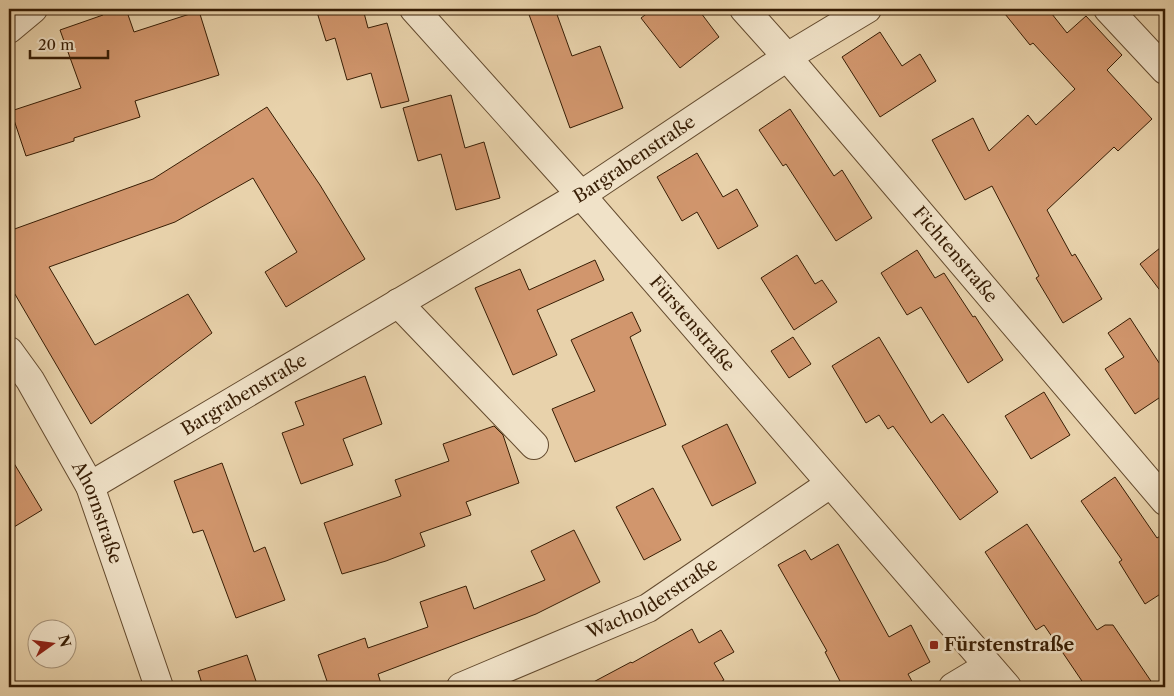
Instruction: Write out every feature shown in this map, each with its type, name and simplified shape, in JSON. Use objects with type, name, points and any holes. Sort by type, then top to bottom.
[{"type":"street","points":[[9,29],[33,9]]},
{"type":"street","name":"Fürstenstraße","points":[[414,9],[581,195],[1006,687]]},
{"type":"street","name":"Fichtenstraße","points":[[744,9],[1165,501]]},
{"type":"street","name":"Bargrabenstraße","points":[[90,486],[581,195],[787,57],[866,9]]},
{"type":"street","points":[[1108,9],[1165,70]]},
{"type":"street","points":[[398,303],[534,445]]},
{"type":"street","name":"Ahornstraße","points":[[9,352],[30,380],[90,486],[159,687]]},
{"type":"street","name":"Wacholderstraße","points":[[462,687],[648,608],[830,484]]},
{"type":"street","points":[[953,687],[988,666]]},
{"type":"building","points":[[100,9],[126,9],[134,32],[199,11],[219,75],[135,101],[140,117],[26,156],[11,111],[81,88],[60,30],[103,15]]},
{"type":"building","points":[[316,9],[363,9],[368,28],[387,23],[409,101],[381,108],[371,73],[347,80],[335,38],[326,41]]},
{"type":"building","points":[[527,9],[555,9],[572,56],[600,46],[623,108],[570,128]]},
{"type":"building","points":[[653,9],[698,9],[719,37],[680,68],[641,18]]},
{"type":"building","points":[[1001,9],[1048,9],[1067,33],[1086,16],[1122,55],[1107,70],[1152,119],[1118,151],[1114,147],[1047,210],[1072,256],[1075,254],[1102,299],[1063,323],[1036,278],[1039,276],[992,186],[965,200],[932,140],[973,118],[989,151],[1028,115],[1036,125],[1075,89],[1033,43],[1030,45]]},
{"type":"building","points":[[880,32],[902,66],[920,54],[936,81],[880,117],[842,57]]},
{"type":"building","points":[[451,95],[465,148],[484,142],[500,198],[456,210],[441,154],[418,161],[403,108]]},
{"type":"building","points":[[267,107],[320,185],[365,259],[286,307],[265,272],[297,252],[253,178],[175,222],[49,267],[95,345],[188,294],[212,333],[91,424],[9,284],[9,231],[153,179]]},
{"type":"building","points":[[790,109],[834,176],[842,170],[872,218],[836,241],[786,164],[783,166],[759,130]]},
{"type":"building","points":[[697,153],[723,197],[737,189],[758,226],[718,249],[697,212],[682,221],[657,177]]},
{"type":"building","points":[[1165,244],[1165,297],[1140,264]]},
{"type":"building","points":[[917,250],[935,278],[944,273],[973,317],[975,316],[1003,360],[968,383],[921,307],[907,315],[881,273]]},
{"type":"building","points":[[797,255],[815,284],[822,280],[837,302],[794,330],[761,278]]},
{"type":"building","points":[[595,260],[604,280],[537,310],[557,355],[513,375],[475,288],[520,269],[529,290]]},
{"type":"building","points":[[632,312],[641,331],[630,337],[666,425],[575,462],[552,409],[595,391],[571,340]]},
{"type":"building","points":[[1130,318],[1165,372],[1165,394],[1135,414],[1105,369],[1124,357],[1108,333]]},
{"type":"building","points":[[793,337],[811,364],[789,378],[771,351]]},
{"type":"building","points":[[879,337],[931,423],[943,414],[998,492],[960,520],[893,426],[888,429],[879,415],[866,423],[832,366]]},
{"type":"building","points":[[365,376],[382,424],[343,439],[353,465],[301,484],[282,433],[304,425],[295,402]]},
{"type":"building","points":[[1044,392],[1070,435],[1031,459],[1005,416]]},
{"type":"building","points":[[727,424],[756,483],[712,506],[682,446]]},
{"type":"building","points":[[494,426],[503,435],[519,483],[466,502],[471,515],[420,533],[425,546],[386,561],[342,574],[324,523],[401,496],[395,480],[449,461],[443,444]]},
{"type":"building","points":[[9,455],[42,510],[9,530]]},
{"type":"building","points":[[222,463],[254,552],[265,547],[285,600],[236,618],[203,530],[193,533],[174,481]]},
{"type":"building","points":[[1115,477],[1157,538],[1165,533],[1165,591],[1145,604],[1119,562],[1122,560],[1081,501]]},
{"type":"building","points":[[653,488],[681,540],[644,560],[616,507]]},
{"type":"building","points":[[1027,524],[1097,630],[1105,625],[1113,625],[1155,687],[1086,687],[1044,625],[1036,630],[985,552]]},
{"type":"building","points":[[574,530],[600,582],[536,614],[378,674],[382,687],[329,687],[318,655],[365,638],[368,648],[428,627],[420,602],[466,586],[474,609],[545,580],[531,551]]},
{"type":"building","points":[[838,544],[889,637],[911,625],[930,662],[908,674],[915,687],[843,687],[825,652],[827,651],[778,565],[805,550],[811,560]]},
{"type":"building","points":[[692,629],[699,643],[721,630],[734,652],[714,663],[724,680],[712,687],[584,687],[632,663]]},
{"type":"building","points":[[247,655],[258,687],[203,687],[198,671]]},
{"type":"place","name":"Fürstenstraße","points":[[934,645]]}]
